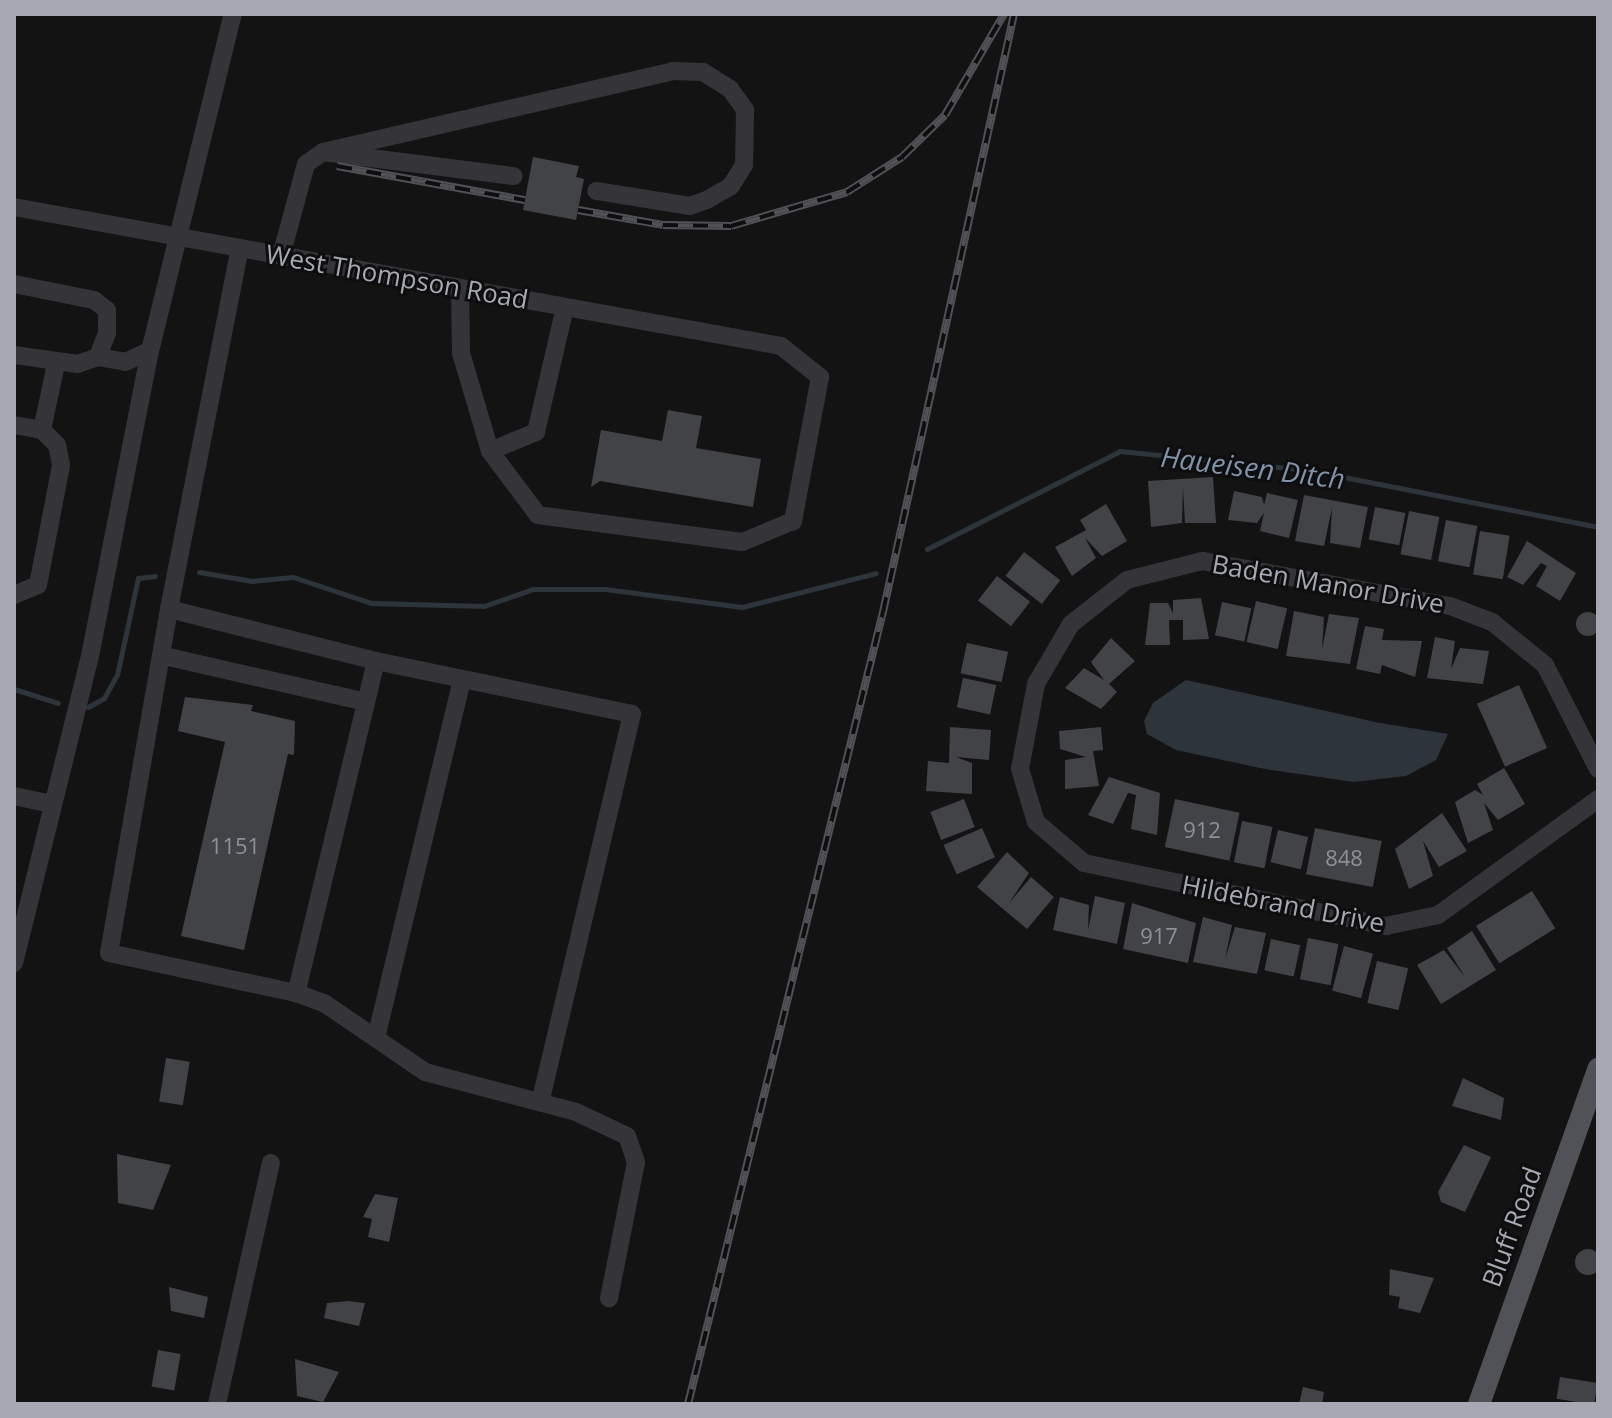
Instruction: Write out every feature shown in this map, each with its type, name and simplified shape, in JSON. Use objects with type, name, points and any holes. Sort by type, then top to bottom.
[{"type":"main road","name":"Bluff Road","points":[[1479,1404],[1598,1069]]},
{"type":"street","points":[[14,963],[91,651],[150,351],[176,237],[233,14]]},
{"type":"street","points":[[281,256],[306,164],[323,152],[673,71],[703,72],[730,89],[745,110],[744,165],[731,186],[707,200],[690,206],[596,191]]},
{"type":"street","points":[[323,152],[513,176]]},
{"type":"street","name":"West Thompson Road","points":[[14,207],[781,346],[820,377],[793,521],[742,542],[538,515],[490,451]]},
{"type":"street","points":[[240,248],[169,609],[164,656],[109,953],[296,993],[376,1038],[425,1072],[540,1102],[627,1136],[636,1162],[609,1298]]},
{"type":"street","points":[[14,284],[94,300],[107,310],[98,357]]},
{"type":"street","points":[[460,288],[461,353],[490,451],[536,432],[565,307]]},
{"type":"street","points":[[14,355],[56,364],[98,357],[139,360],[150,351]]},
{"type":"street","points":[[42,430],[56,364]]},
{"type":"street","points":[[14,425],[42,430],[57,445],[61,465],[38,585],[14,595]]},
{"type":"street","name":"Baden Manor Drive","points":[[1040,827],[1023,794],[1021,753],[1036,684],[1055,646],[1111,588],[1146,572],[1202,561],[1450,606],[1492,622],[1545,665],[1598,769]]},
{"type":"street","points":[[169,609],[376,661],[632,714],[540,1102]]},
{"type":"street","points":[[164,656],[366,702]]},
{"type":"street","points":[[296,993],[376,661]]},
{"type":"street","points":[[376,1038],[462,679]]},
{"type":"street","points":[[14,796],[52,804]]},
{"type":"street","name":"Hildebrand Drive","points":[[1040,827],[1071,857],[1098,868],[1400,926],[1438,915],[1598,799]]},
{"type":"street","points":[[217,1404],[271,1163]]},
{"type":"shaded area","points":[[1186,680],[1380,723],[1448,734],[1436,760],[1406,776],[1354,782],[1265,769],[1176,750],[1147,734],[1144,721],[1153,703]]},
{"type":"building","points":[[533,157],[579,166],[576,177],[584,179],[576,220],[523,210]]},
{"type":"building","points":[[668,410],[702,416],[696,448],[761,459],[753,507],[600,481],[591,487],[601,430],[662,441]]},
{"type":"building","points":[[1213,477],[1216,523],[1185,523],[1183,488],[1182,523],[1151,527],[1148,481]]},
{"type":"building","points":[[1234,491],[1262,497],[1264,505],[1267,493],[1298,500],[1289,538],[1260,531],[1264,513],[1257,523],[1228,520]]},
{"type":"building","points":[[1304,495],[1368,507],[1360,548],[1330,543],[1332,508],[1324,546],[1295,541]]},
{"type":"building","points":[[1106,504],[1127,541],[1102,556],[1085,538],[1096,558],[1072,576],[1055,547],[1086,530],[1080,520]]},
{"type":"building","points":[[1375,507],[1405,513],[1399,545],[1369,539]]},
{"type":"building","points":[[1409,511],[1439,517],[1431,560],[1401,554]]},
{"type":"building","points":[[1446,520],[1477,526],[1469,567],[1438,561]]},
{"type":"building","points":[[1480,531],[1510,536],[1503,579],[1473,574]]},
{"type":"building","points":[[1527,541],[1576,573],[1560,601],[1536,586],[1547,566],[1541,563],[1523,585],[1507,577]]},
{"type":"building","points":[[1024,552],[1060,580],[1042,604],[1006,576]]},
{"type":"building","points":[[997,576],[1030,602],[1011,626],[978,600]]},
{"type":"building","points":[[1201,598],[1209,639],[1183,640],[1183,620],[1169,620],[1170,645],[1145,645],[1150,603],[1168,603],[1173,613],[1173,600]]},
{"type":"building","points":[[1256,601],[1287,608],[1278,649],[1247,642]]},
{"type":"building","points":[[1222,602],[1251,608],[1244,641],[1215,635]]},
{"type":"building","points":[[1294,611],[1324,617],[1322,649],[1329,614],[1359,618],[1350,664],[1286,656]]},
{"type":"building","points":[[1588,612],[1597,615],[1600,624],[1597,633],[1588,636],[1579,633],[1576,624],[1579,615]]},
{"type":"building","points":[[1365,626],[1384,629],[1382,640],[1422,641],[1415,677],[1382,665],[1380,674],[1356,669]]},
{"type":"building","points":[[1435,637],[1455,641],[1451,669],[1460,648],[1489,651],[1483,684],[1427,678]]},
{"type":"building","points":[[1111,638],[1135,661],[1109,684],[1117,692],[1101,709],[1065,688],[1084,668],[1104,680],[1091,662]]},
{"type":"building","points":[[967,643],[1008,652],[1002,682],[961,673]]},
{"type":"building","points":[[963,678],[996,685],[990,714],[957,707]]},
{"type":"building","points":[[1519,685],[1547,748],[1505,767],[1477,704]]},
{"type":"building","points":[[185,697],[253,705],[251,711],[295,721],[294,755],[288,754],[244,950],[181,936],[225,742],[178,731]]},
{"type":"building","points":[[950,727],[991,730],[989,760],[956,757],[972,763],[972,794],[926,791],[928,761],[949,763]]},
{"type":"building","points":[[1101,727],[1103,750],[1093,751],[1099,786],[1065,789],[1065,760],[1086,757],[1060,749],[1059,731]]},
{"type":"building","points":[[1504,768],[1525,804],[1498,820],[1484,803],[1493,830],[1468,843],[1455,802],[1475,790],[1483,795],[1477,784]]},
{"type":"building","points":[[1109,777],[1160,793],[1157,835],[1131,829],[1136,795],[1128,793],[1113,824],[1088,815]]},
{"type":"building","points":[[964,799],[975,827],[941,840],[930,812]]},
{"type":"building","points":[[1175,799],[1240,813],[1229,861],[1165,847]]},
{"type":"building","points":[[1442,813],[1467,851],[1439,867],[1423,841],[1433,876],[1409,889],[1395,849]]},
{"type":"building","points":[[1242,821],[1272,827],[1264,868],[1234,862]]},
{"type":"building","points":[[982,828],[995,857],[957,874],[944,845]]},
{"type":"building","points":[[1315,828],[1382,841],[1373,887],[1306,874]]},
{"type":"building","points":[[1278,830],[1308,837],[1301,869],[1271,862]]},
{"type":"building","points":[[1007,852],[1029,873],[1009,903],[1031,877],[1054,897],[1027,929],[977,887]]},
{"type":"building","points":[[1532,891],[1555,928],[1499,963],[1476,926]]},
{"type":"building","points":[[1095,896],[1125,903],[1117,944],[1053,930],[1060,897],[1089,905],[1088,930]]},
{"type":"building","points":[[1132,903],[1196,923],[1188,963],[1123,949]]},
{"type":"building","points":[[1203,917],[1232,925],[1225,959],[1235,927],[1266,933],[1257,974],[1193,962]]},
{"type":"building","points":[[1472,931],[1496,970],[1441,1004],[1417,965],[1444,950],[1465,977],[1447,948]]},
{"type":"building","points":[[1308,938],[1338,944],[1330,985],[1300,979]]},
{"type":"building","points":[[1271,939],[1300,945],[1294,977],[1264,970]]},
{"type":"building","points":[[1344,946],[1373,954],[1361,998],[1332,990]]},
{"type":"building","points":[[1377,961],[1408,968],[1399,1010],[1367,1003]]},
{"type":"building","points":[[166,1058],[190,1062],[183,1105],[159,1101]]},
{"type":"building","points":[[1463,1078],[1504,1098],[1501,1120],[1452,1106]]},
{"type":"building","points":[[1464,1145],[1491,1157],[1465,1212],[1441,1202],[1438,1192]]},
{"type":"building","points":[[117,1154],[171,1165],[153,1210],[118,1203]]},
{"type":"building","points":[[375,1194],[398,1198],[389,1242],[368,1237],[372,1219],[363,1217]]},
{"type":"building","points":[[1588,1249],[1598,1252],[1601,1262],[1598,1272],[1588,1275],[1578,1272],[1575,1262],[1578,1252]]},
{"type":"building","points":[[1390,1269],[1434,1278],[1420,1313],[1398,1308],[1400,1297],[1389,1295]]},
{"type":"building","points":[[169,1287],[208,1297],[204,1318],[171,1311]]},
{"type":"building","points":[[327,1303],[365,1303],[359,1326],[324,1318]]},
{"type":"building","points":[[158,1350],[181,1354],[174,1390],[152,1386]]},
{"type":"building","points":[[295,1359],[339,1372],[323,1402],[297,1396]]},
{"type":"building","points":[[1560,1377],[1598,1383],[1594,1404],[1557,1399]]},
{"type":"building","points":[[1303,1387],[1324,1392],[1322,1404],[1299,1404]]},
{"type":"waterway","name":"Haueisen Ditch","points":[[927,549],[1120,451],[1308,470],[1598,527]]},
{"type":"waterway","name":"Haueisen Ditch","points":[[199,572],[252,581],[293,577],[371,603],[484,606],[533,589],[605,589],[742,607],[876,573]]},
{"type":"waterway","name":"Haueisen Ditch","points":[[88,707],[104,698],[117,675],[138,578],[155,576]]},
{"type":"waterway","name":"Haueisen Ditch","points":[[14,689],[58,703]]},
{"type":"railway","points":[[578,210],[663,225],[731,226],[847,192],[902,157],[945,115],[1004,14]]},
{"type":"railway","points":[[688,1404],[883,612],[1014,14]]},
{"type":"railway","points":[[337,166],[525,200]]}]
